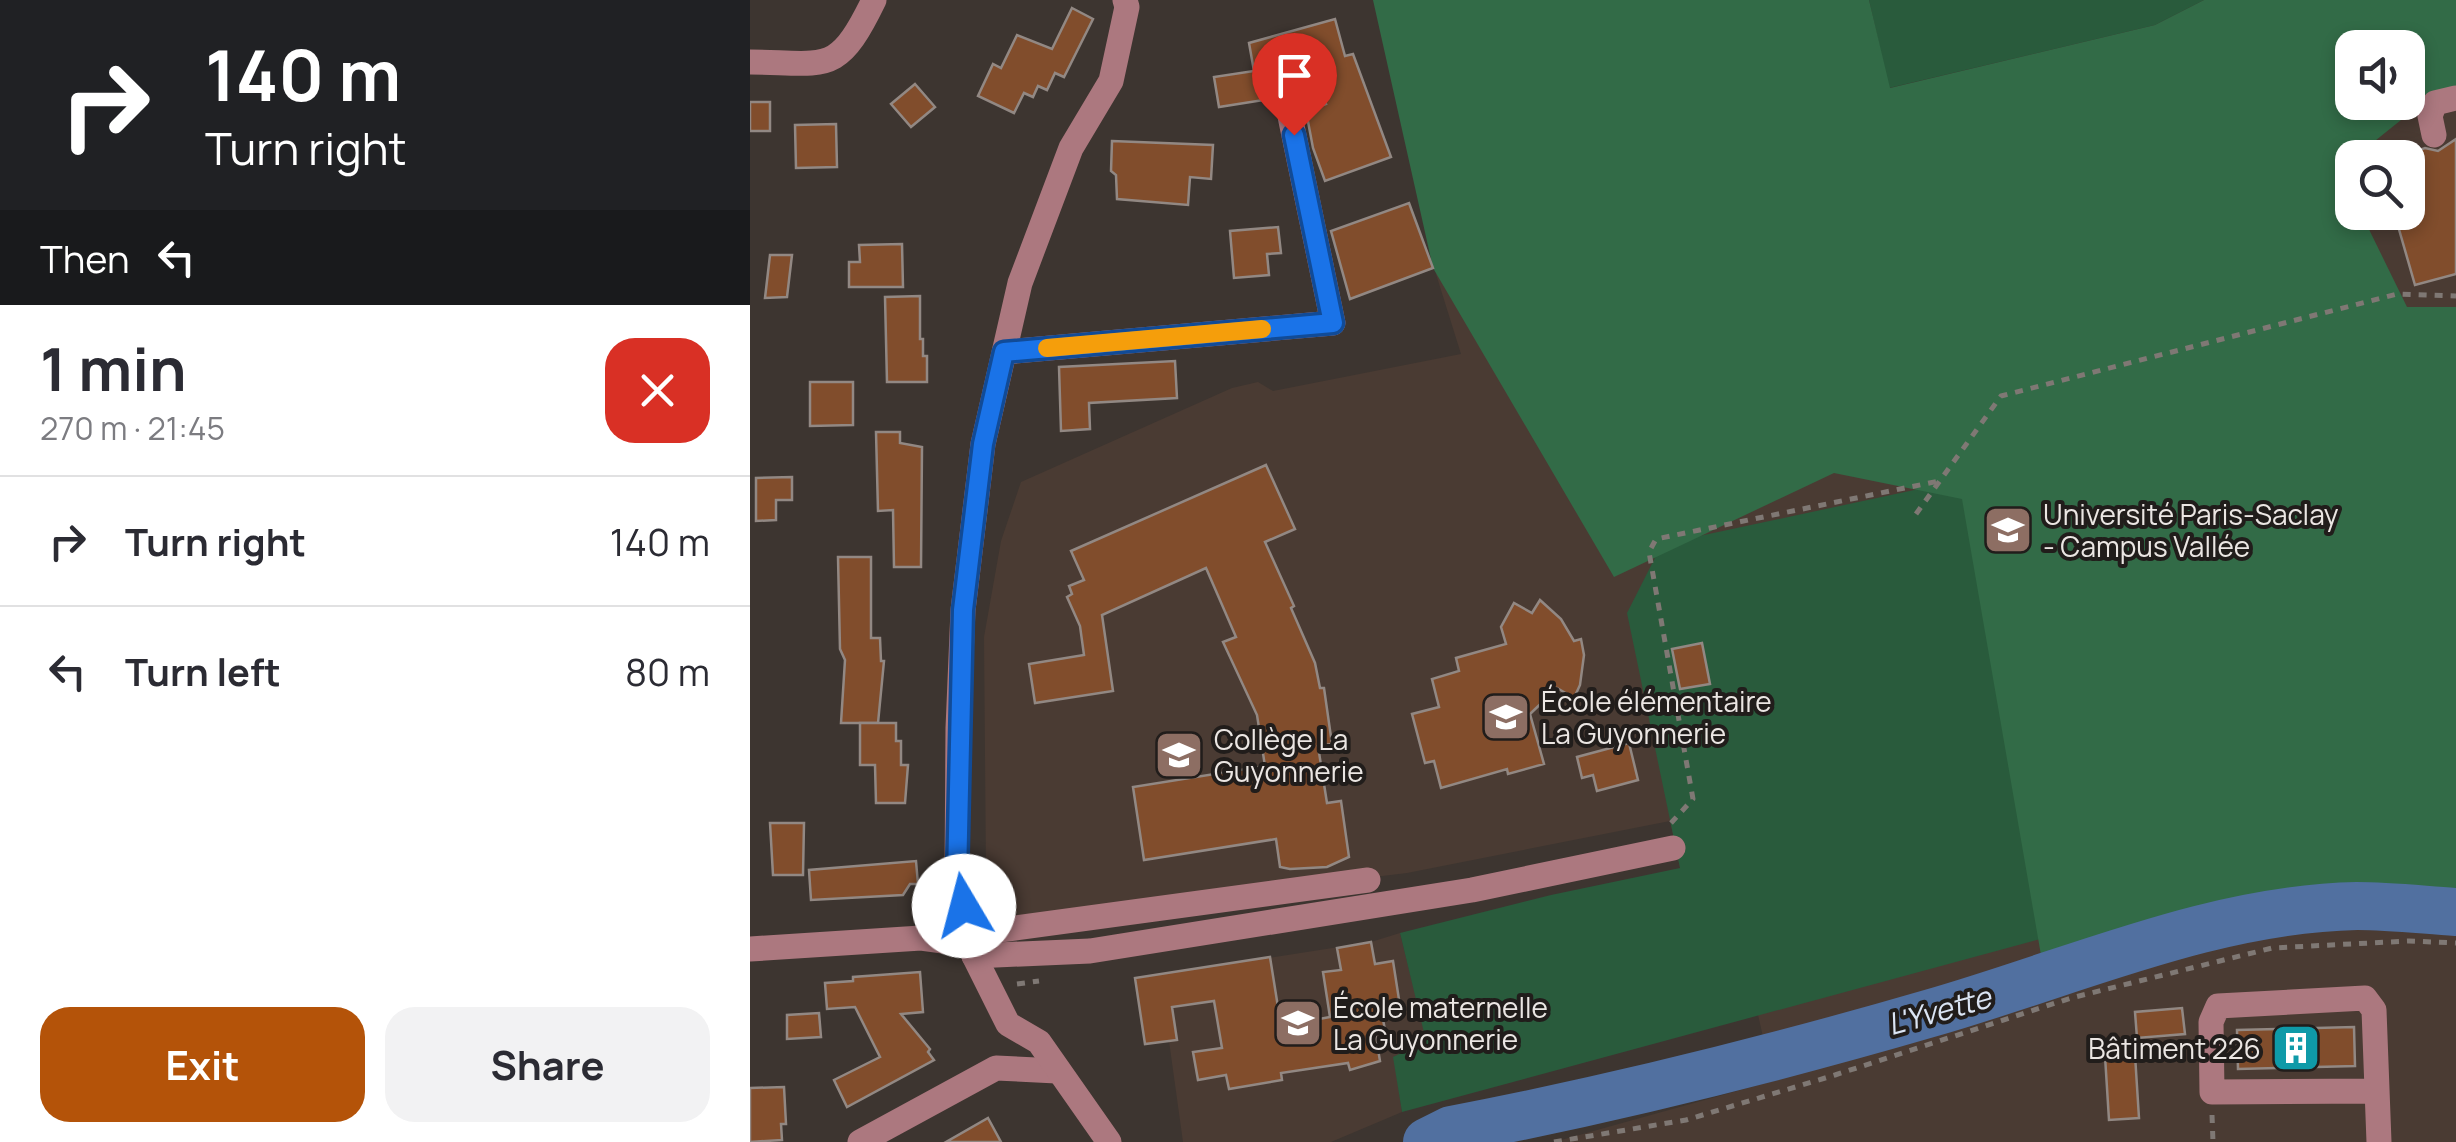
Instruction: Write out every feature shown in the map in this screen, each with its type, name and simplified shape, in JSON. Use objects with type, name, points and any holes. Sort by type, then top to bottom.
[{"type":"street","points":[[750,62],[821,63],[844,54],[874,0]]},
{"type":"street","points":[[1109,1142],[1039,1042],[1008,1024],[973,945],[957,878],[960,648],[983,444],[1020,283],[1071,148],[1111,80],[1125,0]]},
{"type":"street","points":[[1004,352],[1333,323],[1286,98]]},
{"type":"street","points":[[2434,136],[2430,116],[2436,103],[2456,98]]},
{"type":"street","points":[[750,949],[921,938],[1090,951],[1472,890],[1673,848]]},
{"type":"street","points":[[973,945],[1368,880]]},
{"type":"street","points":[[2377,1091],[2212,1092],[2211,1022],[2218,1006],[2365,998],[2374,1010],[2379,1142]]},
{"type":"street","points":[[996,1068],[1008,1024]]},
{"type":"street","points":[[860,1142],[996,1068],[1057,1072]]},
{"type":"path","points":[[1916,514],[2001,396],[2396,294],[2456,296]]},
{"type":"path","points":[[1693,800],[1649,552],[1656,539],[1939,481]]},
{"type":"path","points":[[1554,1142],[1591,1140],[1686,1120],[2071,998],[2272,948],[2409,941],[2456,943]]},
{"type":"shaded area","name":"Université Paris-Saclay - Campus Vallée","points":[[2456,6],[2456,1142],[1554,1142],[1773,1081],[1723,860],[1680,868],[1670,821],[1407,873],[998,922],[986,875],[984,637],[1001,541],[1021,482],[1232,388],[1258,382],[1273,391],[1461,354],[1436,274],[2335,38],[2335,120],[2425,120],[2425,30],[2365,30]]},
{"type":"shaded area","name":"École maternelle La Guyonnerie","points":[[1400,933],[1427,1041],[1394,1057],[1402,1112],[1331,1142],[1183,1142],[1169,1041],[1177,1039],[1172,1007],[1180,972],[1371,942]]},
{"type":"green space","name":"Université Paris-Saclay - Campus Vallée","points":[[1373,0],[1869,0],[1890,88],[2155,25],[2204,0],[2456,0],[2456,92],[2425,107],[2425,30],[2335,30],[2335,120],[2401,120],[2376,140],[2335,140],[2335,230],[2369,230],[2407,307],[2456,307],[2456,901],[2373,895],[2201,918],[2042,961],[1962,499],[1834,473],[1614,577],[1433,268]]},
{"type":"green space","points":[[1869,0],[2204,0],[2155,25],[1889,88]]},
{"type":"green space","points":[[1961,480],[2048,937],[1402,1112],[1393,1057],[1426,1041],[1400,933],[1680,868],[1627,613],[1662,544]]},
{"type":"building","points":[[1072,8],[1093,19],[1064,77],[1055,73],[1047,90],[1038,86],[1033,97],[1024,93],[1014,113],[978,96],[993,64],[1001,68],[1017,35],[1052,49]]},
{"type":"building","points":[[1335,19],[1345,56],[1353,54],[1391,157],[1325,181],[1306,111],[1326,104],[1311,66],[1268,78],[1270,99],[1219,107],[1214,77],[1254,71],[1249,43]]},
{"type":"building","points":[[915,84],[935,107],[911,127],[891,104]]},
{"type":"building","points":[[750,102],[770,102],[770,131],[750,131]]},
{"type":"building","points":[[836,124],[837,167],[796,168],[795,125]]},
{"type":"building","points":[[2456,139],[2456,274],[2415,285],[2399,230],[2425,230],[2425,148],[2438,151]]},
{"type":"building","points":[[1112,141],[1213,145],[1211,179],[1190,177],[1188,205],[1117,199],[1116,175],[1111,171]]},
{"type":"building","points":[[1409,203],[1433,268],[1350,299],[1331,231]]},
{"type":"building","points":[[1278,227],[1281,253],[1267,254],[1269,275],[1234,278],[1230,231]]},
{"type":"building","points":[[902,244],[903,287],[849,287],[849,262],[860,262],[859,245]]},
{"type":"building","points":[[770,255],[792,255],[787,297],[765,298]]},
{"type":"building","points":[[920,296],[920,339],[923,356],[927,356],[927,382],[887,382],[885,297]]},
{"type":"building","points":[[1175,361],[1177,398],[1089,403],[1090,429],[1061,431],[1059,367]]},
{"type":"building","points":[[810,382],[853,382],[853,425],[810,426]]},
{"type":"building","points":[[876,432],[900,432],[900,443],[922,447],[921,567],[894,567],[893,510],[878,511]]},
{"type":"building","points":[[1266,465],[1295,529],[1265,542],[1294,606],[1291,608],[1315,663],[1320,688],[1324,688],[1332,744],[1318,746],[1327,803],[1341,801],[1349,857],[1327,867],[1280,867],[1276,839],[1144,860],[1133,787],[1265,766],[1257,715],[1223,642],[1236,637],[1206,568],[1102,615],[1113,691],[1035,703],[1029,664],[1084,655],[1080,626],[1067,597],[1072,594],[1069,586],[1084,580],[1071,551]]},
{"type":"building","points":[[792,477],[792,500],[776,500],[776,520],[756,521],[756,478]]},
{"type":"building","points":[[838,557],[871,557],[871,638],[880,638],[884,661],[878,723],[841,723],[845,660],[840,649]]},
{"type":"building","points":[[1540,600],[1561,619],[1574,641],[1581,639],[1584,655],[1574,698],[1557,688],[1530,714],[1544,764],[1508,774],[1507,769],[1441,788],[1434,761],[1425,763],[1412,714],[1439,707],[1432,679],[1459,671],[1456,658],[1506,644],[1501,627],[1514,603],[1532,613]]},
{"type":"building","points":[[1702,643],[1710,684],[1680,689],[1672,649]]},
{"type":"building","points":[[860,723],[896,723],[901,765],[908,765],[905,803],[876,803],[875,765],[860,765]]},
{"type":"building","points":[[1629,743],[1638,780],[1597,791],[1593,775],[1582,778],[1577,757]]},
{"type":"building","points":[[770,823],[804,823],[803,875],[773,875]]},
{"type":"building","points":[[916,861],[918,884],[910,884],[903,895],[811,900],[809,870]]},
{"type":"building","points":[[1371,942],[1375,964],[1393,961],[1400,1006],[1381,1009],[1385,1030],[1375,1031],[1380,1061],[1350,1070],[1348,1063],[1281,1073],[1282,1080],[1229,1089],[1226,1075],[1198,1080],[1193,1052],[1222,1048],[1214,1001],[1172,1007],[1177,1040],[1145,1044],[1135,978],[1270,957],[1281,1026],[1330,1017],[1323,972],[1341,970],[1337,948]]},
{"type":"building","points":[[920,972],[923,1012],[901,1014],[930,1049],[934,1060],[847,1107],[834,1080],[880,1057],[855,1007],[827,1009],[825,983]]},
{"type":"building","points":[[2182,1008],[2185,1034],[2137,1038],[2135,1012]]},
{"type":"building","points":[[819,1013],[821,1037],[787,1039],[787,1015]]},
{"type":"building","name":"Bâtiment 226","points":[[2354,1027],[2355,1066],[2238,1069],[2237,1030]]},
{"type":"building","points":[[2134,1039],[2139,1118],[2109,1120],[2104,1040]]},
{"type":"building","points":[[784,1087],[786,1124],[781,1124],[782,1140],[750,1142],[750,1088]]},
{"type":"building","points":[[988,1118],[1001,1142],[946,1142]]},
{"type":"waterway","name":"L'Yvette","points":[[1427,1142],[1451,1130],[1632,1091],[1812,1046],[1931,1013],[2141,946],[2248,918],[2357,906],[2456,912]]},
{"type":"slow traffic","points":[[1047,348],[1262,329]]},
{"type":"place","name":"Université Paris-Saclay - Campus Vallée","points":[[2008,530]]},
{"type":"place","name":"École élémentaire La Guyonnerie","points":[[1506,717]]},
{"type":"place","name":"Collège La Guyonnerie","points":[[1179,755]]},
{"type":"place","name":"École maternelle La Guyonnerie","points":[[1298,1023]]},
{"type":"place","name":"Bâtiment 226","points":[[2296,1048]]},
{"type":"route","points":[[964,906],[957,878],[960,648],[983,444],[1004,352],[1333,323],[1294,135]]}]
